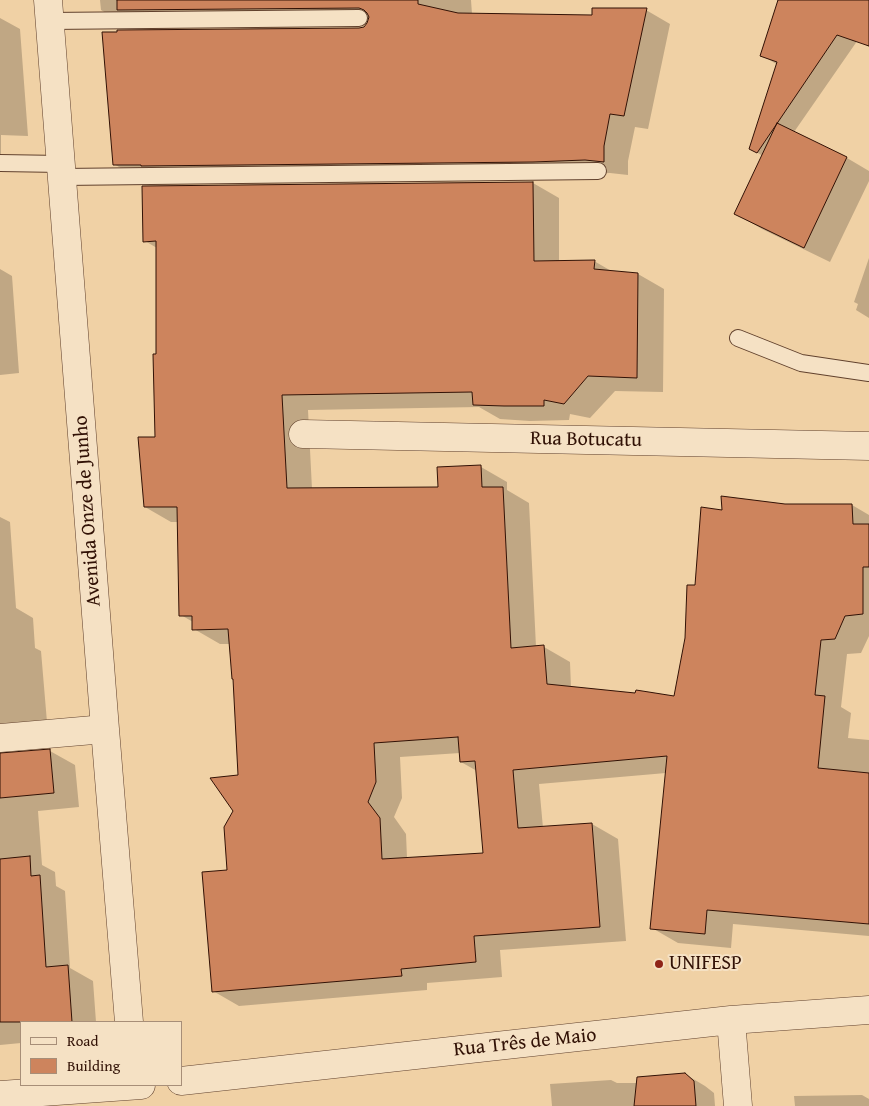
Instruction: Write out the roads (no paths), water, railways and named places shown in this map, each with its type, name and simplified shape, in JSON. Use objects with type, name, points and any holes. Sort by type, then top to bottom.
[{"type":"street","name":"Avenida Onze de Junho","points":[[49,11],[129,1021]]},
{"type":"street","name":"Rua Botucatu","points":[[303,434],[869,446]]},
{"type":"street","points":[[0,738],[105,729]]},
{"type":"street","name":"Rua Três de Maio","points":[[182,1080],[731,1020],[869,1010]]},
{"type":"street","points":[[731,1020],[738,1106]]},
{"type":"street","points":[[0,1095],[136,1090]]},
{"type":"lane","points":[[49,11],[359,18]]},
{"type":"lane","points":[[0,163],[61,171],[598,171]]},
{"type":"lane","points":[[738,338],[801,363],[869,373]]},
{"type":"place","name":"UNIFESP","points":[[659,964]]}]
